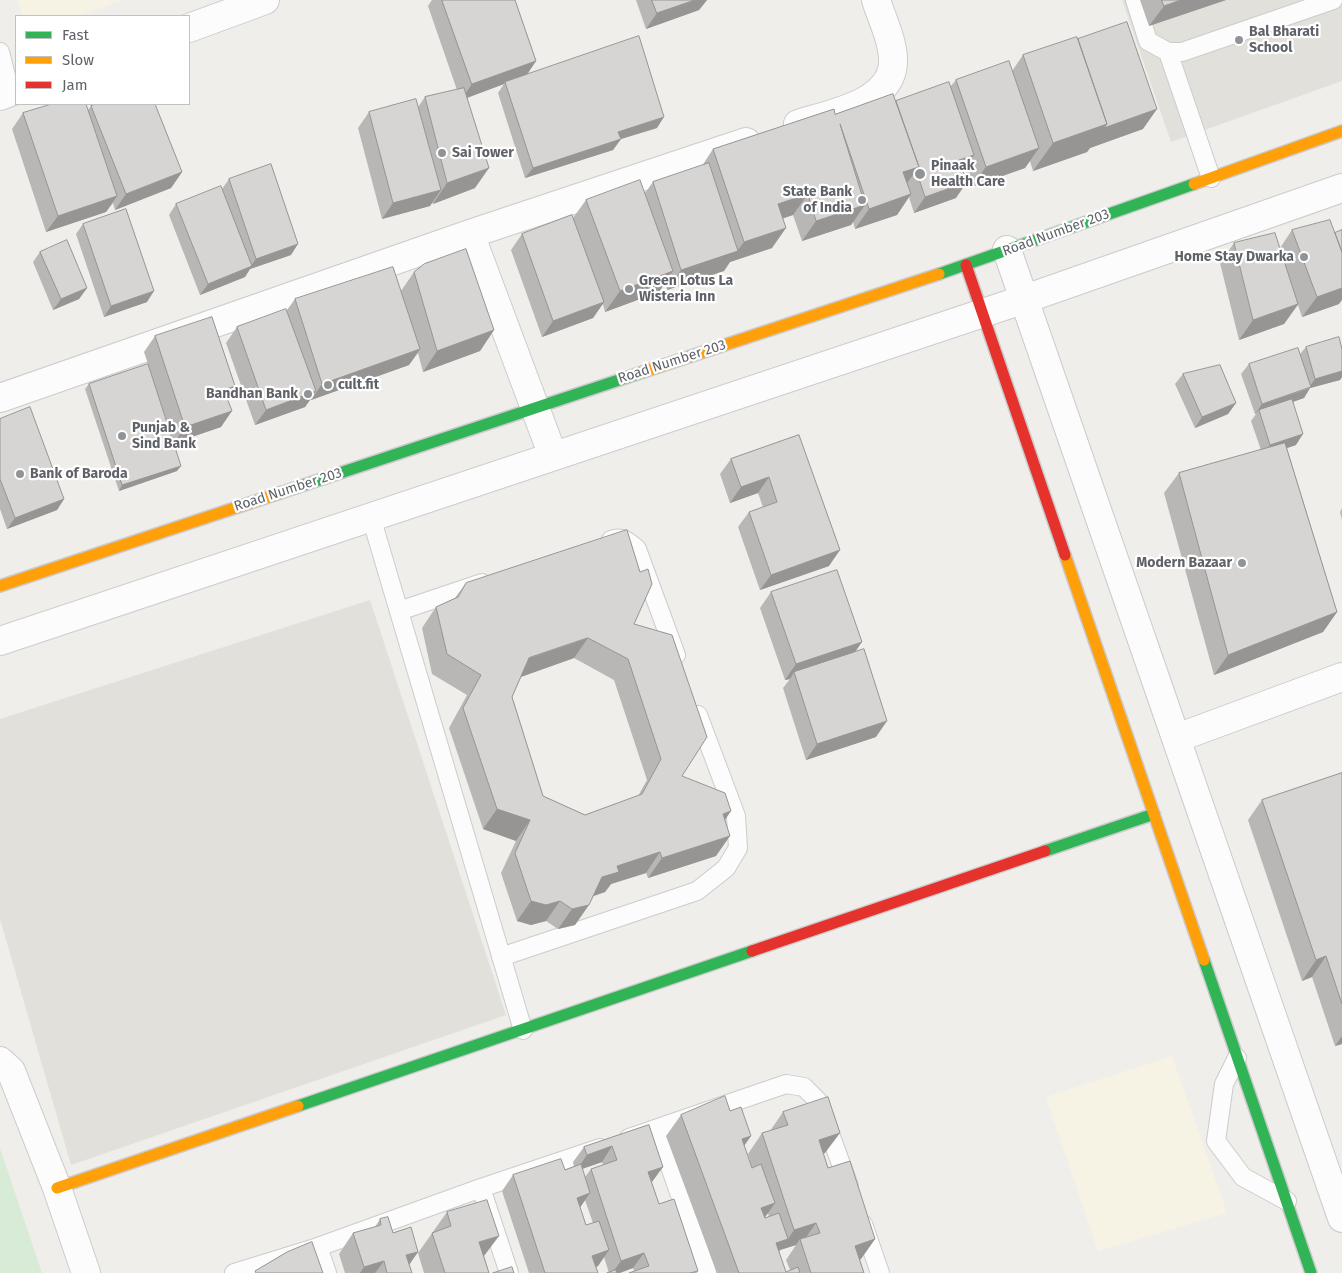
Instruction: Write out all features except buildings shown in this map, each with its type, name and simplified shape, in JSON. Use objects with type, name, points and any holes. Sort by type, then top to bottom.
[{"type":"street","points":[[190,28],[265,0]]},
{"type":"street","points":[[0,398],[470,234],[868,101],[885,85],[893,64],[891,48],[876,0]]},
{"type":"street","name":"Road Number 203","points":[[0,586],[966,265],[1342,131]]},
{"type":"street","points":[[0,641],[1025,299],[1342,188]]},
{"type":"street","points":[[470,234],[553,456]]},
{"type":"street","points":[[1007,250],[1342,1218]]},
{"type":"street","points":[[966,265],[1311,1273]]},
{"type":"street","points":[[1177,738],[1342,677]]},
{"type":"street","points":[[58,1188],[1154,814]]},
{"type":"street","points":[[0,1061],[11,1070],[58,1188],[86,1273]]},
{"type":"lane","points":[[1134,0],[1148,41],[1168,52],[1182,52],[1333,0]]},
{"type":"lane","points":[[0,52],[9,92]]},
{"type":"lane","points":[[1168,52],[1211,178]]},
{"type":"lane","points":[[371,517],[523,1030]]},
{"type":"lane","points":[[591,546],[618,537],[627,540],[637,549],[681,668]]},
{"type":"lane","points":[[399,611],[500,577]]},
{"type":"lane","points":[[501,957],[697,891],[726,868],[738,848],[736,816],[691,696]]},
{"type":"lane","points":[[1238,1058],[1224,1084],[1216,1141],[1243,1177],[1287,1201]]},
{"type":"lane","points":[[234,1273],[318,1247],[481,1188],[786,1084],[804,1087],[818,1101],[880,1273]]},
{"type":"lane","points":[[657,1129],[707,1273]]},
{"type":"lane","points":[[481,1188],[509,1273]]},
{"type":"lane","points":[[318,1247],[327,1273]]},
{"type":"shaded area","points":[[17,0],[123,0],[79,15],[23,15]]},
{"type":"shaded area","name":"Bal Bharati School","points":[[1122,0],[1342,0],[1342,81],[1171,142]]},
{"type":"shaded area","points":[[370,600],[506,1015],[71,1165],[0,919],[0,719]]},
{"type":"shaded area","points":[[1172,1056],[1227,1213],[1098,1251],[1046,1097]]},
{"type":"green space","points":[[0,1148],[42,1273],[0,1273]]},
{"type":"traffic: fast","points":[[939,274],[1194,184]]},
{"type":"traffic: fast","points":[[280,493],[643,372]]},
{"type":"traffic: fast","points":[[1045,851],[1154,814]]},
{"type":"traffic: fast","points":[[298,1106],[752,951]]},
{"type":"traffic: fast","points":[[1204,960],[1311,1273]]},
{"type":"traffic: slow","points":[[1194,184],[1342,131]]},
{"type":"traffic: slow","points":[[643,372],[939,274]]},
{"type":"traffic: slow","points":[[0,586],[280,493]]},
{"type":"traffic: slow","points":[[1065,555],[1204,960]]},
{"type":"traffic: slow","points":[[57,1188],[298,1106]]},
{"type":"traffic: jam","points":[[966,265],[1065,555]]},
{"type":"traffic: jam","points":[[752,951],[1045,851]]},
{"type":"place","name":"Bal Bharati School","points":[[1239,40]]},
{"type":"place","name":"Sai Tower","points":[[442,153]]},
{"type":"place","name":"Pinaak Health Care","points":[[920,174]]},
{"type":"place","name":"State Bank of India","points":[[862,200]]},
{"type":"place","name":"Home Stay Dwarka","points":[[1304,257]]},
{"type":"place","name":"Green Lotus La Wisteria Inn","points":[[629,289]]},
{"type":"place","name":"cult.fit","points":[[328,385]]},
{"type":"place","name":"Bandhan Bank","points":[[308,394]]},
{"type":"place","name":"Punjab & Sind Bank","points":[[122,436]]},
{"type":"place","name":"Bank of Baroda","points":[[20,474]]},
{"type":"place","name":"Modern Bazaar","points":[[1242,563]]}]
